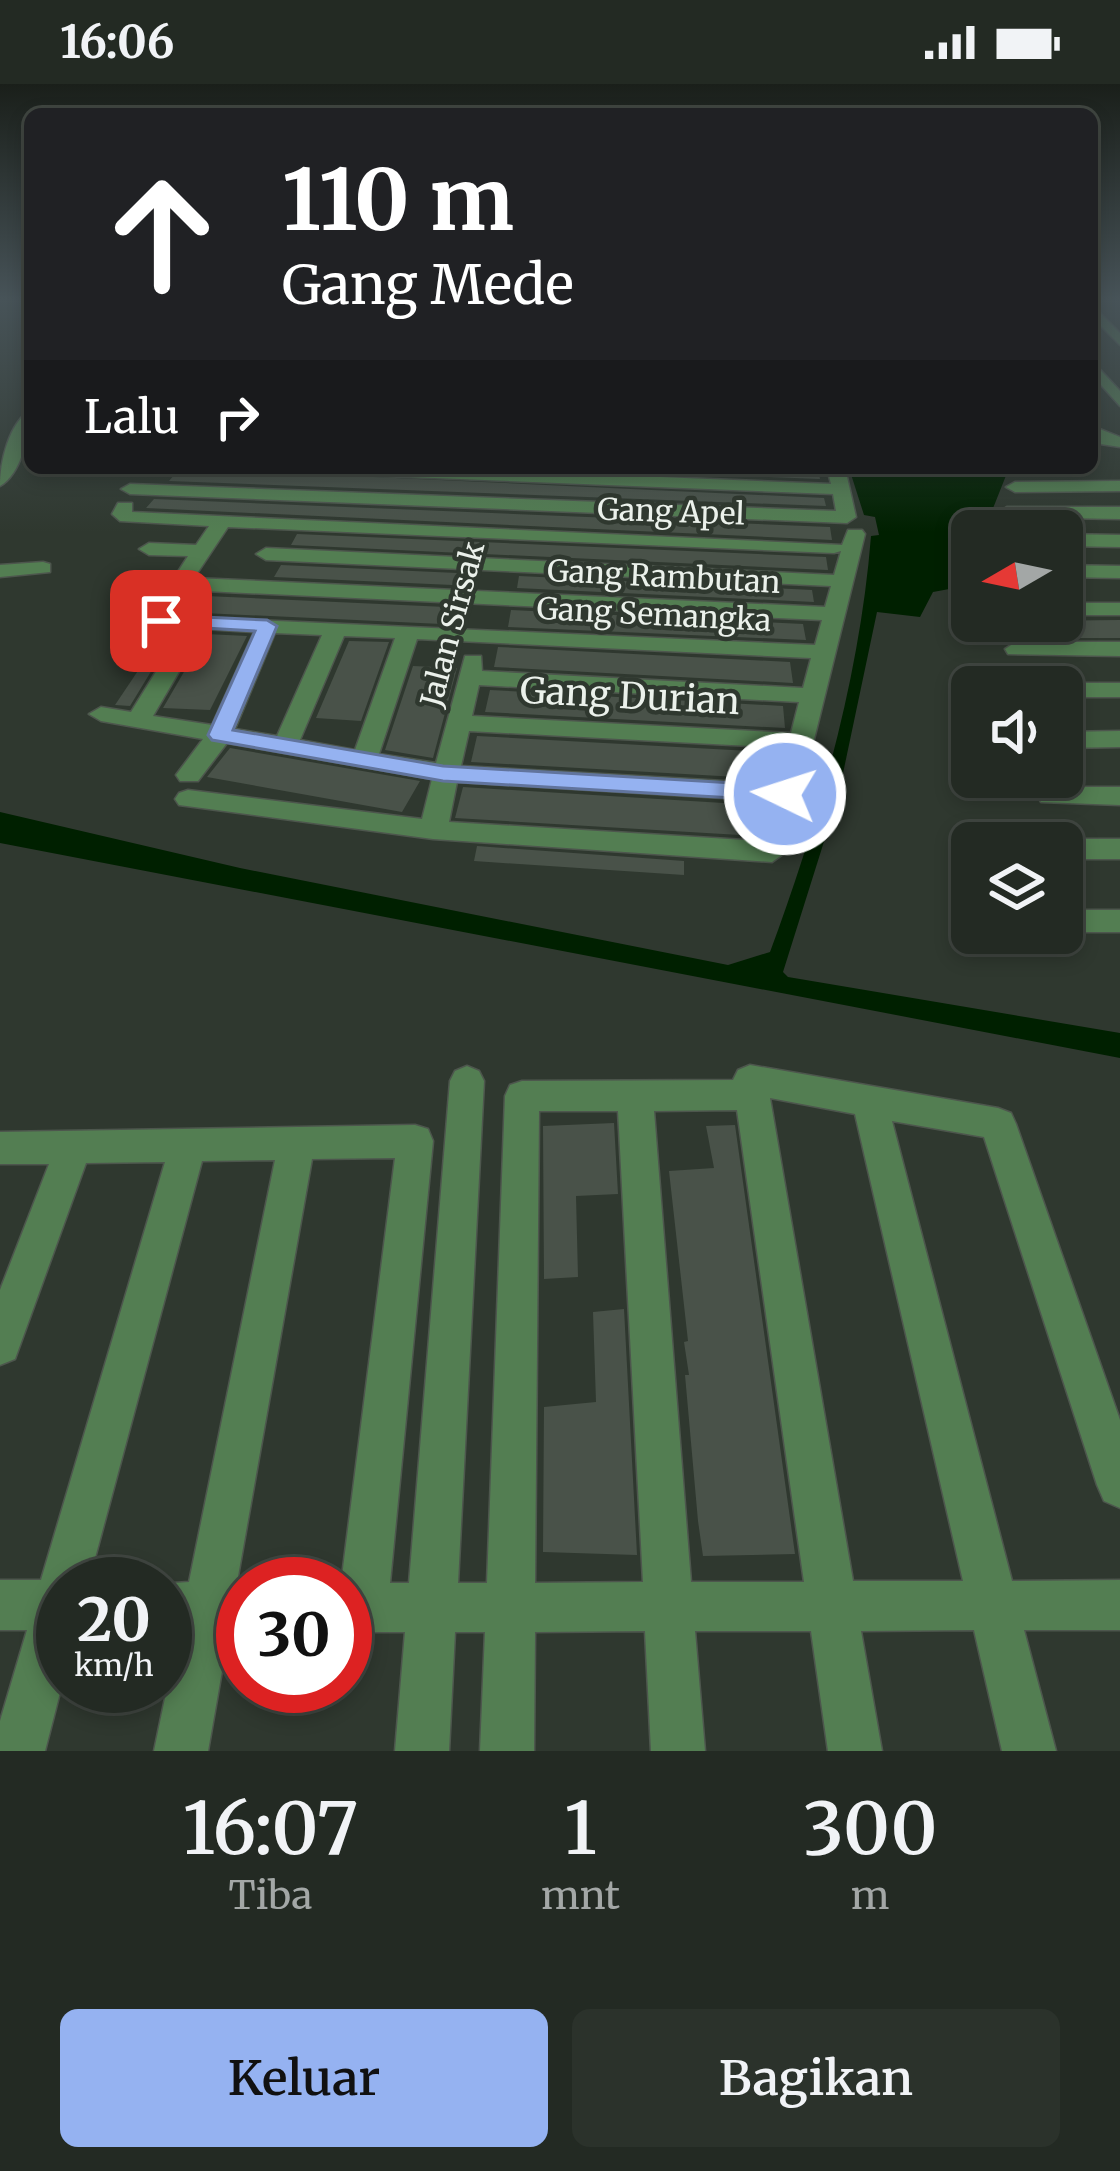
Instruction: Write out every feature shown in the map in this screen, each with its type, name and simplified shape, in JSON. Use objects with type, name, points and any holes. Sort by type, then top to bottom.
[{"type":"street","points":[[0,481],[24,428]]},
{"type":"street","points":[[424,474],[413,501],[845,533]]},
{"type":"street","points":[[659,474],[775,477],[832,488]]},
{"type":"street","points":[[267,626],[220,735],[188,787],[433,830],[772,852],[835,614],[845,533],[837,474]]},
{"type":"street","points":[[1007,510],[1017,477],[1120,486]]},
{"type":"street","name":"Gang Apel","points":[[413,501],[128,498],[121,514],[221,521],[288,518],[507,534],[845,533]]},
{"type":"street","name":"Jalan Sirsak","points":[[433,830],[443,773],[515,505]]},
{"type":"street","points":[[1083,516],[1120,513]]},
{"type":"street","points":[[224,624],[288,518]]},
{"type":"street","points":[[149,549],[202,551],[221,521]]},
{"type":"street","points":[[1083,541],[1120,541]]},
{"type":"street","name":"Gang Rambutan","points":[[202,551],[182,582],[835,614]]},
{"type":"street","points":[[266,554],[831,580]]},
{"type":"street","points":[[0,572],[43,568]]},
{"type":"street","points":[[1083,572],[1120,572]]},
{"type":"street","points":[[1083,610],[1120,609]]},
{"type":"street","name":"Gang Semangka","points":[[125,619],[825,652]]},
{"type":"street","points":[[138,721],[197,623]]},
{"type":"street","points":[[284,746],[336,629]]},
{"type":"street","points":[[364,760],[408,633]]},
{"type":"street","points":[[1016,649],[1120,649]]},
{"type":"street","points":[[469,677],[811,696]]},
{"type":"street","points":[[1083,690],[1120,690]]},
{"type":"street","points":[[101,714],[443,773],[785,794]]},
{"type":"street","name":"Gang Durian","points":[[456,723],[801,741]]},
{"type":"street","points":[[1083,740],[1120,739]]},
{"type":"street","points":[[1083,796],[1120,796]]},
{"type":"street","points":[[1083,849],[1120,849]]},
{"type":"street","points":[[1083,921],[1120,921]]},
{"type":"street","points":[[855,1751],[750,1080],[998,1124],[1120,1485]]},
{"type":"street","points":[[422,1751],[467,1081]]},
{"type":"street","points":[[635,1095],[678,1751]]},
{"type":"street","points":[[507,1751],[522,1096],[753,1095]]},
{"type":"street","points":[[870,1102],[1029,1751]]},
{"type":"street","points":[[0,1148],[415,1141],[361,1557]]},
{"type":"street","points":[[181,1751],[297,1142]]},
{"type":"street","points":[[73,1557],[188,1144]]},
{"type":"street","points":[[0,1344],[74,1147]]},
{"type":"street","points":[[0,1605],[36,1600]]},
{"type":"street","points":[[372,1608],[1120,1605]]},
{"type":"street","points":[[17,1751],[36,1686]]},
{"type":"shaded area","points":[[851,474],[1007,474],[992,510],[951,510],[951,589],[933,592],[920,617],[877,612],[838,797],[783,972],[788,977],[1120,1033],[1120,1058],[0,843],[0,812],[240,868],[728,965],[770,952],[835,747],[857,642],[871,536],[879,535],[875,517],[864,515]]},
{"type":"building","points":[[175,474],[309,474],[824,498],[826,506],[169,481]]},
{"type":"building","points":[[697,474],[819,474],[820,479]]},
{"type":"building","points":[[154,499],[830,527],[832,540],[146,508]]},
{"type":"building","points":[[297,534],[826,557],[828,570],[291,545]]},
{"type":"building","points":[[281,565],[479,574],[475,586],[274,577]]},
{"type":"building","points":[[519,576],[812,590],[814,602],[517,588]]},
{"type":"building","points":[[175,590],[184,595],[468,608],[463,625],[160,611]]},
{"type":"building","points":[[511,610],[803,624],[806,640],[508,627]]},
{"type":"building","points":[[1083,620],[1120,620],[1120,638],[1083,638]]},
{"type":"building","points":[[164,632],[175,632],[130,706],[115,705]]},
{"type":"building","points":[[206,634],[247,636],[210,710],[163,708]]},
{"type":"building","points":[[349,641],[389,642],[361,721],[316,718]]},
{"type":"building","points":[[498,647],[790,662],[793,683],[494,667]]},
{"type":"building","points":[[413,666],[457,668],[433,758],[385,750]]},
{"type":"building","points":[[490,690],[783,706],[785,728],[485,712]]},
{"type":"building","points":[[477,736],[770,752],[771,779],[471,762]]},
{"type":"building","points":[[230,748],[420,781],[402,812],[207,777]]},
{"type":"building","points":[[463,787],[756,805],[757,836],[455,818]]},
{"type":"building","points":[[477,846],[684,861],[684,875],[474,861]]},
{"type":"building","points":[[614,1123],[618,1194],[576,1196],[578,1277],[544,1279],[543,1126]]},
{"type":"building","points":[[735,1125],[795,1554],[703,1556],[698,1521],[685,1375],[689,1375],[684,1342],[688,1341],[669,1171],[714,1168],[706,1126]]},
{"type":"building","points":[[624,1309],[637,1555],[543,1552],[544,1407],[596,1402],[593,1312]]},
{"type":"route","points":[[161,621],[267,626],[220,735],[443,773],[785,794]]}]
